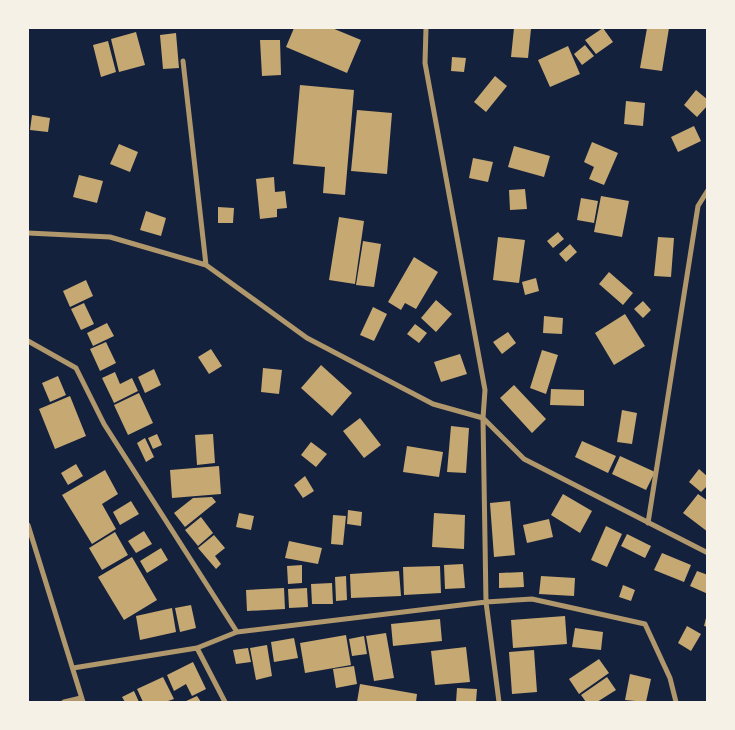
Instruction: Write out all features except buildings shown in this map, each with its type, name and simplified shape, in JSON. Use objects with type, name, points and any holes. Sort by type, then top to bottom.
[{"type":"street","points":[[426,28],[425,63],[485,390],[482,418],[486,602],[499,702]]},
{"type":"street","points":[[183,61],[206,265]]},
{"type":"street","points":[[648,523],[698,206],[708,190]]},
{"type":"street","points":[[28,233],[110,237],[206,265],[307,338],[433,404],[482,418],[524,459],[708,553]]},
{"type":"street","points":[[28,341],[76,368],[104,424],[236,632]]},
{"type":"street","points":[[28,525],[82,700],[64,702]]},
{"type":"street","points":[[73,668],[197,648],[236,632],[486,602],[532,599],[645,624],[670,678],[676,702]]},
{"type":"street","points":[[197,648],[225,702]]}]
